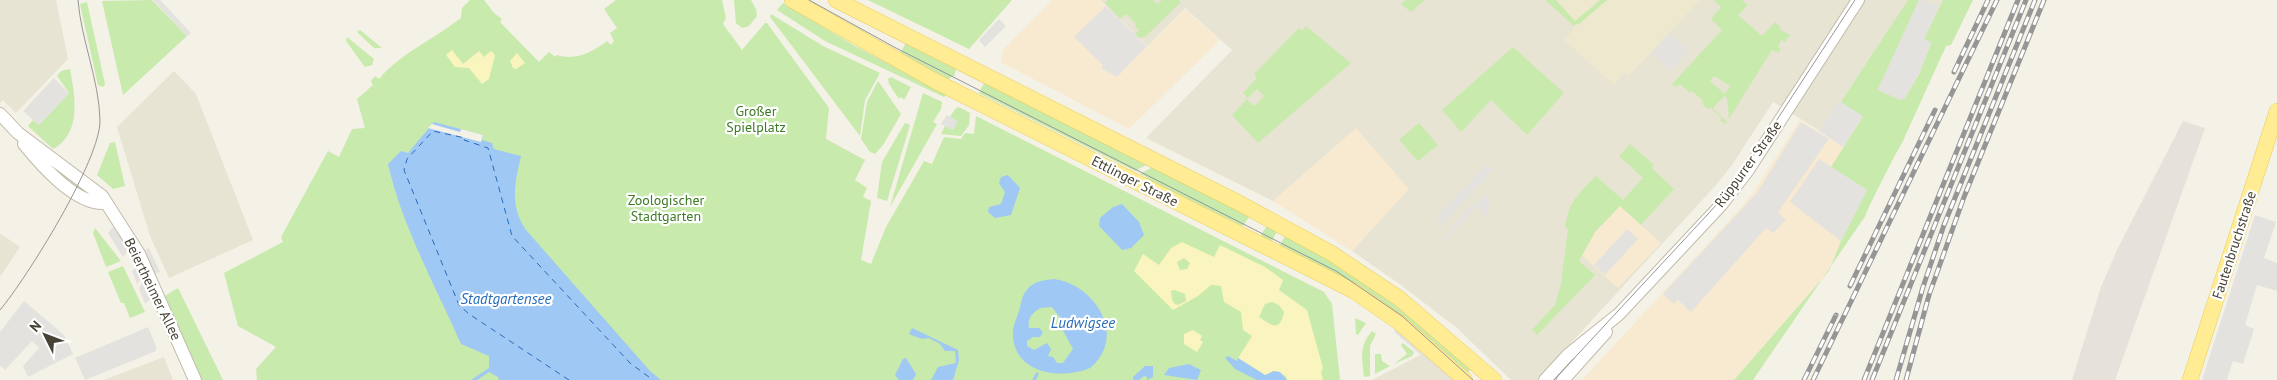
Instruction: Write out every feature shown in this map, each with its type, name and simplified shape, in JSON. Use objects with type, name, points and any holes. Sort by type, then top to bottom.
[{"type":"main road","name":"Ettlinger Straße","points":[[792,0],[928,78],[1354,291],[1413,334],[1465,380]]},
{"type":"main road","name":"Ettlinger Straße","points":[[836,0],[1263,215],[1339,258],[1400,299],[1494,380]]},
{"type":"main road","name":"Fautenbruchstraße","points":[[2190,380],[2277,111]]},
{"type":"main road","points":[[1250,238],[1263,215]]},
{"type":"street","name":"Rüppurrer Straße","points":[[1563,380],[1605,334],[1619,314],[1740,181],[1858,0]]},
{"type":"street","points":[[0,114],[18,133],[32,154],[70,190],[84,200],[95,204],[104,203]]},
{"type":"street","name":"Beiertheimer Allee","points":[[18,133],[102,196],[104,203],[139,254],[195,380]]},
{"type":"street","name":"Rüppurrer Straße","points":[[1545,380],[1568,355],[1619,314]]},
{"type":"shaded area","points":[[0,0],[56,0],[68,59],[16,113],[3,100],[0,103]]},
{"type":"shaded area","points":[[153,0],[160,0],[191,33],[187,36]]},
{"type":"shaded area","points":[[1052,0],[1099,0],[1148,47],[1185,9],[1220,40],[1129,129],[1001,62],[1003,50]]},
{"type":"shaded area","points":[[1100,0],[1943,0],[1868,161],[1773,102],[1732,165],[1716,185],[1537,380],[1511,380],[1457,328],[1401,285],[1352,251],[1408,189],[1356,129],[1273,201],[1146,138],[1232,50],[1185,8],[1148,46]]},
{"type":"shaded area","points":[[1545,0],[1700,0],[1629,76],[1625,72],[1614,85],[1564,40],[1575,27]]},
{"type":"shaded area","points":[[1919,0],[1939,6],[1924,39],[1931,42],[1919,74],[1904,99],[1900,100],[1878,90]]},
{"type":"shaded area","points":[[1106,6],[1147,46],[1117,77],[1101,68],[1103,65],[1074,37]]},
{"type":"shaded area","points":[[999,19],[1006,26],[985,47],[979,40]]},
{"type":"shaded area","points":[[1670,34],[1689,51],[1671,71],[1651,53]]},
{"type":"shaded area","points":[[174,71],[196,94],[253,240],[169,278],[150,236],[117,127]]},
{"type":"shaded area","points":[[54,78],[69,93],[39,125],[23,111]]},
{"type":"shaded area","points":[[1839,101],[1863,116],[1843,147],[1819,131]]},
{"type":"shaded area","points":[[947,115],[958,121],[953,130],[941,124]]},
{"type":"shaded area","points":[[1800,120],[1880,170],[1841,241],[1829,271],[1734,380],[1582,380],[1750,197]]},
{"type":"shaded area","points":[[2183,121],[2205,128],[2115,380],[2072,380],[2101,287],[2117,250]]},
{"type":"shaded area","points":[[1801,122],[1829,139],[1778,212],[1786,220],[1773,233],[1766,228],[1691,312],[1678,300],[1674,304],[1663,294],[1757,193]]},
{"type":"shaded area","points":[[1356,128],[1409,189],[1352,251],[1273,201]]},
{"type":"shaded area","points":[[1819,159],[1867,190],[1841,241],[1790,202]]},
{"type":"shaded area","points":[[1487,164],[1493,170],[1442,224],[1436,218]]},
{"type":"shaded area","points":[[1486,194],[1490,198],[1487,217],[1476,207],[1444,241],[1442,239],[1472,204],[1475,206]]},
{"type":"shaded area","points":[[1620,205],[1661,243],[1618,288],[1582,255],[1595,232]]},
{"type":"shaded area","points":[[2255,215],[2276,222],[2264,258],[2277,263],[2277,291],[2257,285],[2245,325],[2254,329],[2243,364],[2233,361],[2227,380],[2202,380]]},
{"type":"shaded area","points":[[113,227],[129,250],[123,257],[108,233]]},
{"type":"shaded area","points":[[1627,229],[1638,239],[1605,275],[1594,265]]},
{"type":"shaded area","points":[[1,234],[20,247],[0,277],[0,236]]},
{"type":"shaded area","points":[[149,248],[160,272],[155,274],[145,250]]},
{"type":"shaded area","points":[[137,265],[143,277],[137,284],[132,271]]},
{"type":"shaded area","points":[[144,280],[152,297],[145,304],[139,288]]},
{"type":"shaded area","points":[[24,301],[64,335],[73,354],[28,377],[23,366],[39,348],[32,341],[5,370],[0,365],[0,332]]},
{"type":"shaded area","points":[[148,327],[156,346],[156,351],[85,380],[75,358]]},
{"type":"shaded area","points":[[1395,329],[1454,380],[1450,380],[1394,332]]},
{"type":"shaded area","points":[[1422,354],[1451,380],[1372,380]]},
{"type":"shaded area","points":[[164,357],[173,380],[104,380]]},
{"type":"green space","points":[[152,0],[187,36],[123,95],[102,1]]},
{"type":"green space","name":"Zoologischer Stadtgarten","points":[[470,0],[484,0],[494,13],[502,19],[500,22],[539,62],[549,52],[555,57],[557,55],[570,57],[590,52],[607,41],[611,45],[614,41],[610,33],[617,28],[604,9],[616,0],[722,0],[726,18],[723,24],[742,50],[767,23],[829,108],[826,139],[865,160],[855,180],[867,188],[863,197],[871,201],[861,260],[871,264],[886,227],[924,161],[932,164],[944,137],[961,139],[965,133],[974,134],[976,116],[1324,292],[1332,304],[1340,380],[257,380],[256,369],[276,347],[238,326],[224,273],[283,242],[281,237],[328,151],[339,157],[352,129],[365,128],[357,99],[373,85],[371,81],[375,76],[379,79],[397,61],[461,18],[462,8]]},
{"type":"green space","points":[[734,0],[751,0],[756,9],[757,16],[749,26],[742,28],[736,23]]},
{"type":"green space","points":[[827,0],[956,66],[955,75],[948,79],[900,53],[906,43]]},
{"type":"green space","points":[[868,0],[1012,0],[969,49]]},
{"type":"green space","points":[[1108,0],[1153,0],[1157,4],[1162,0],[1179,0],[1181,2],[1145,37],[1139,38],[1135,34],[1139,30],[1135,26],[1136,24],[1126,14],[1120,19],[1105,3]]},
{"type":"green space","points":[[1406,0],[1425,0],[1411,12],[1401,4]]},
{"type":"green space","points":[[1545,0],[1556,0],[1575,21],[1600,0],[1607,0],[1578,25],[1577,23],[1574,26]]},
{"type":"green space","points":[[1714,0],[1742,0],[1748,5],[1738,15],[1762,36],[1775,22],[1781,27],[1779,29],[1790,35],[1785,42],[1781,40],[1778,47],[1781,49],[1778,53],[1772,50],[1729,119],[1727,98],[1724,96],[1713,108],[1727,122],[1725,124],[1720,120],[1722,118],[1710,107],[1708,109],[1702,104],[1703,101],[1692,91],[1690,93],[1680,84],[1676,87],[1672,84],[1722,30],[1711,19],[1721,7]],"holes":[[[1714,76],[1730,86],[1725,94],[1710,81]]]},
{"type":"green space","points":[[1908,0],[1919,0],[1878,89],[1904,99],[1919,74],[1931,43],[1924,39],[1943,0],[1973,0],[1951,45],[1946,46],[1902,143],[1866,215],[1831,266],[1841,241],[1867,190],[1831,167],[1863,117],[1841,102]]},
{"type":"green space","points":[[87,2],[105,84],[103,87],[98,85],[80,4]]},
{"type":"green space","points":[[783,3],[855,46],[946,94],[944,97],[825,41],[777,10]]},
{"type":"green space","points":[[771,14],[823,46],[880,73],[865,100],[860,136],[770,17]]},
{"type":"green space","points":[[1306,26],[1351,63],[1258,143],[1232,115],[1247,99],[1254,106],[1264,96],[1257,89],[1248,98],[1243,93],[1257,78],[1254,74],[1299,28],[1302,31]]},
{"type":"green space","points":[[360,30],[382,48],[374,48],[357,32]]},
{"type":"green space","points":[[347,37],[374,59],[372,65],[365,67],[346,41]]},
{"type":"green space","points":[[1513,47],[1564,93],[1527,135],[1491,100],[1461,132],[1442,110]]},
{"type":"green space","points":[[70,69],[74,91],[72,124],[69,134],[53,149],[28,126],[33,120],[39,125],[69,93],[57,76],[61,71]]},
{"type":"green space","points":[[891,77],[911,87],[904,100],[901,97],[899,99],[889,84],[888,79]]},
{"type":"green space","points":[[878,81],[901,114],[883,145],[875,154],[870,152],[861,139],[867,102]]},
{"type":"green space","points":[[984,83],[1146,165],[1135,171],[979,93]]},
{"type":"green space","points":[[923,93],[942,102],[941,109],[933,122],[937,124],[890,207]]},
{"type":"green space","points":[[959,107],[970,113],[969,125],[961,136],[941,134],[945,126],[953,129],[957,121],[950,117],[955,109]]},
{"type":"green space","points":[[905,123],[910,125],[887,201],[877,198],[882,162]]},
{"type":"green space","points":[[1419,123],[1438,145],[1418,161],[1399,140]]},
{"type":"green space","points":[[115,142],[125,186],[113,189],[97,175],[110,143]]},
{"type":"green space","points":[[1630,144],[1654,165],[1652,168],[1674,189],[1641,225],[1620,206],[1595,232],[1579,261],[1595,275],[1537,335],[1532,330],[1555,305],[1561,284],[1568,229],[1565,228],[1569,211],[1579,193],[1596,176],[1623,200],[1643,178],[1619,156]]},
{"type":"green space","points":[[1153,163],[1249,217],[1243,226],[1145,181],[1147,177],[1140,174],[1151,168]]},
{"type":"green space","points":[[1269,222],[1279,227],[1270,245],[1263,240],[1261,235]]},
{"type":"green space","points":[[95,228],[121,261],[106,267],[93,233]]},
{"type":"green space","points":[[1287,232],[1388,295],[1472,368],[1465,376],[1437,351],[1278,249]]},
{"type":"green space","points":[[123,266],[145,312],[130,318],[124,303],[121,303],[108,272]]},
{"type":"green space","points":[[1823,278],[1753,380],[1734,380]]},
{"type":"green space","points":[[178,288],[223,380],[202,380],[165,296]]},
{"type":"green space","points":[[1355,318],[1366,323],[1358,335],[1356,334]]},
{"type":"green space","points":[[1372,331],[1376,334],[1370,346],[1370,376],[1364,377],[1363,347]]},
{"type":"green space","points":[[1403,343],[1414,352],[1412,356],[1394,364],[1407,354],[1401,345]]},
{"type":"green space","points":[[1375,354],[1381,354],[1382,361],[1390,366],[1375,374]]},
{"type":"sand","points":[[452,50],[463,64],[479,51],[484,57],[491,51],[495,55],[489,79],[482,84],[469,68],[455,67],[446,55]]},
{"type":"sand","points":[[517,53],[525,63],[516,69],[513,68],[510,61]]},
{"type":"sand","points":[[1182,242],[1214,257],[1220,245],[1265,267],[1283,280],[1279,290],[1307,310],[1323,368],[1321,372],[1323,380],[1287,380],[1286,376],[1274,371],[1265,375],[1238,358],[1252,336],[1243,330],[1241,312],[1224,302],[1221,286],[1211,285],[1198,296],[1173,310],[1134,271],[1143,254],[1159,265],[1171,248]],"holes":[[[1184,258],[1190,263],[1187,269],[1180,270],[1177,262]],[[1174,290],[1185,294],[1186,301],[1178,305],[1175,304],[1172,300],[1171,291]],[[1272,302],[1279,305],[1284,312],[1278,325],[1272,325],[1259,317],[1265,304]]]},
{"type":"sand","points":[[1193,330],[1202,336],[1200,340],[1203,342],[1197,352],[1184,344],[1184,334]]},
{"type":"water","name":"Stadtgartensee","points":[[434,122],[483,135],[482,140],[492,143],[494,149],[521,156],[515,185],[515,203],[517,212],[526,230],[650,371],[661,380],[499,380],[498,377],[489,372],[477,380],[471,380],[489,368],[489,356],[461,344],[410,233],[388,164],[401,151],[408,153]]},
{"type":"water","points":[[1008,175],[1020,188],[1011,215],[995,218],[988,212],[989,207],[1001,204],[1005,192],[999,183],[1001,177]]},
{"type":"water","points":[[1122,204],[1139,222],[1144,235],[1131,248],[1122,250],[1099,226],[1100,218],[1113,207]]},
{"type":"water","name":"Ludwigsee","points":[[1054,279],[1069,283],[1093,301],[1102,314],[1106,328],[1106,342],[1101,355],[1090,368],[1079,372],[1054,373],[1042,371],[1022,359],[1016,349],[1013,328],[1024,294],[1035,283]],"holes":[[[1052,307],[1062,320],[1061,327],[1073,349],[1063,363],[1057,363],[1053,357],[1048,356],[1051,349],[1047,343],[1034,350],[1027,346],[1027,341],[1033,337],[1040,337],[1043,332],[1039,328],[1029,328],[1031,316],[1040,308]]]},
{"type":"water","points":[[912,328],[958,350],[959,360],[953,380],[931,380],[938,367],[956,363],[955,351],[945,351],[940,344],[929,338],[922,339],[909,334]]},
{"type":"water","points":[[1228,356],[1237,361],[1238,358],[1265,375],[1274,371],[1280,372],[1287,380],[1257,380],[1235,369],[1225,358]]},
{"type":"water","points":[[906,358],[916,374],[913,380],[899,380],[895,375],[903,359]]},
{"type":"water","points":[[1189,364],[1201,370],[1197,380],[1164,375],[1169,368]]},
{"type":"water","points":[[1145,366],[1153,366],[1153,377],[1147,380],[1147,377],[1144,376],[1139,380],[1133,380],[1133,377]]},
{"type":"pier","points":[[432,124],[460,132],[461,129],[483,135],[481,142],[428,128]]},
{"type":"waterway","points":[[1034,380],[1037,374]]},
{"type":"ferry route","points":[[569,380],[469,314],[459,305],[404,170],[407,159],[433,131],[465,138],[464,140],[488,148],[512,236],[630,363],[653,380]]},
{"type":"tram line","points":[[0,310],[44,246],[60,218],[89,162],[97,138],[100,120],[97,90],[78,0]]},
{"type":"tram line","points":[[809,0],[894,47],[1336,271],[1402,316],[1473,380]]},
{"type":"tram line","points":[[1554,380],[1720,201],[1741,175],[1855,0]]},
{"type":"railway","points":[[1954,72],[1988,0]]},
{"type":"railway","points":[[1813,380],[1997,0]]},
{"type":"railway","points":[[1864,380],[2018,0]]},
{"type":"railway","points":[[1872,380],[2026,0]]},
{"type":"railway","points":[[1896,380],[1923,287],[1944,225],[2035,0]]},
{"type":"railway","points":[[1906,380],[1929,295],[1964,197],[2044,0]]},
{"type":"railway","points":[[1850,286],[1935,110]]},
{"type":"railway","points":[[1804,380],[1836,315]]},
{"type":"park label","name":"Großer Spielplatz","points":[[756,120]]}]
